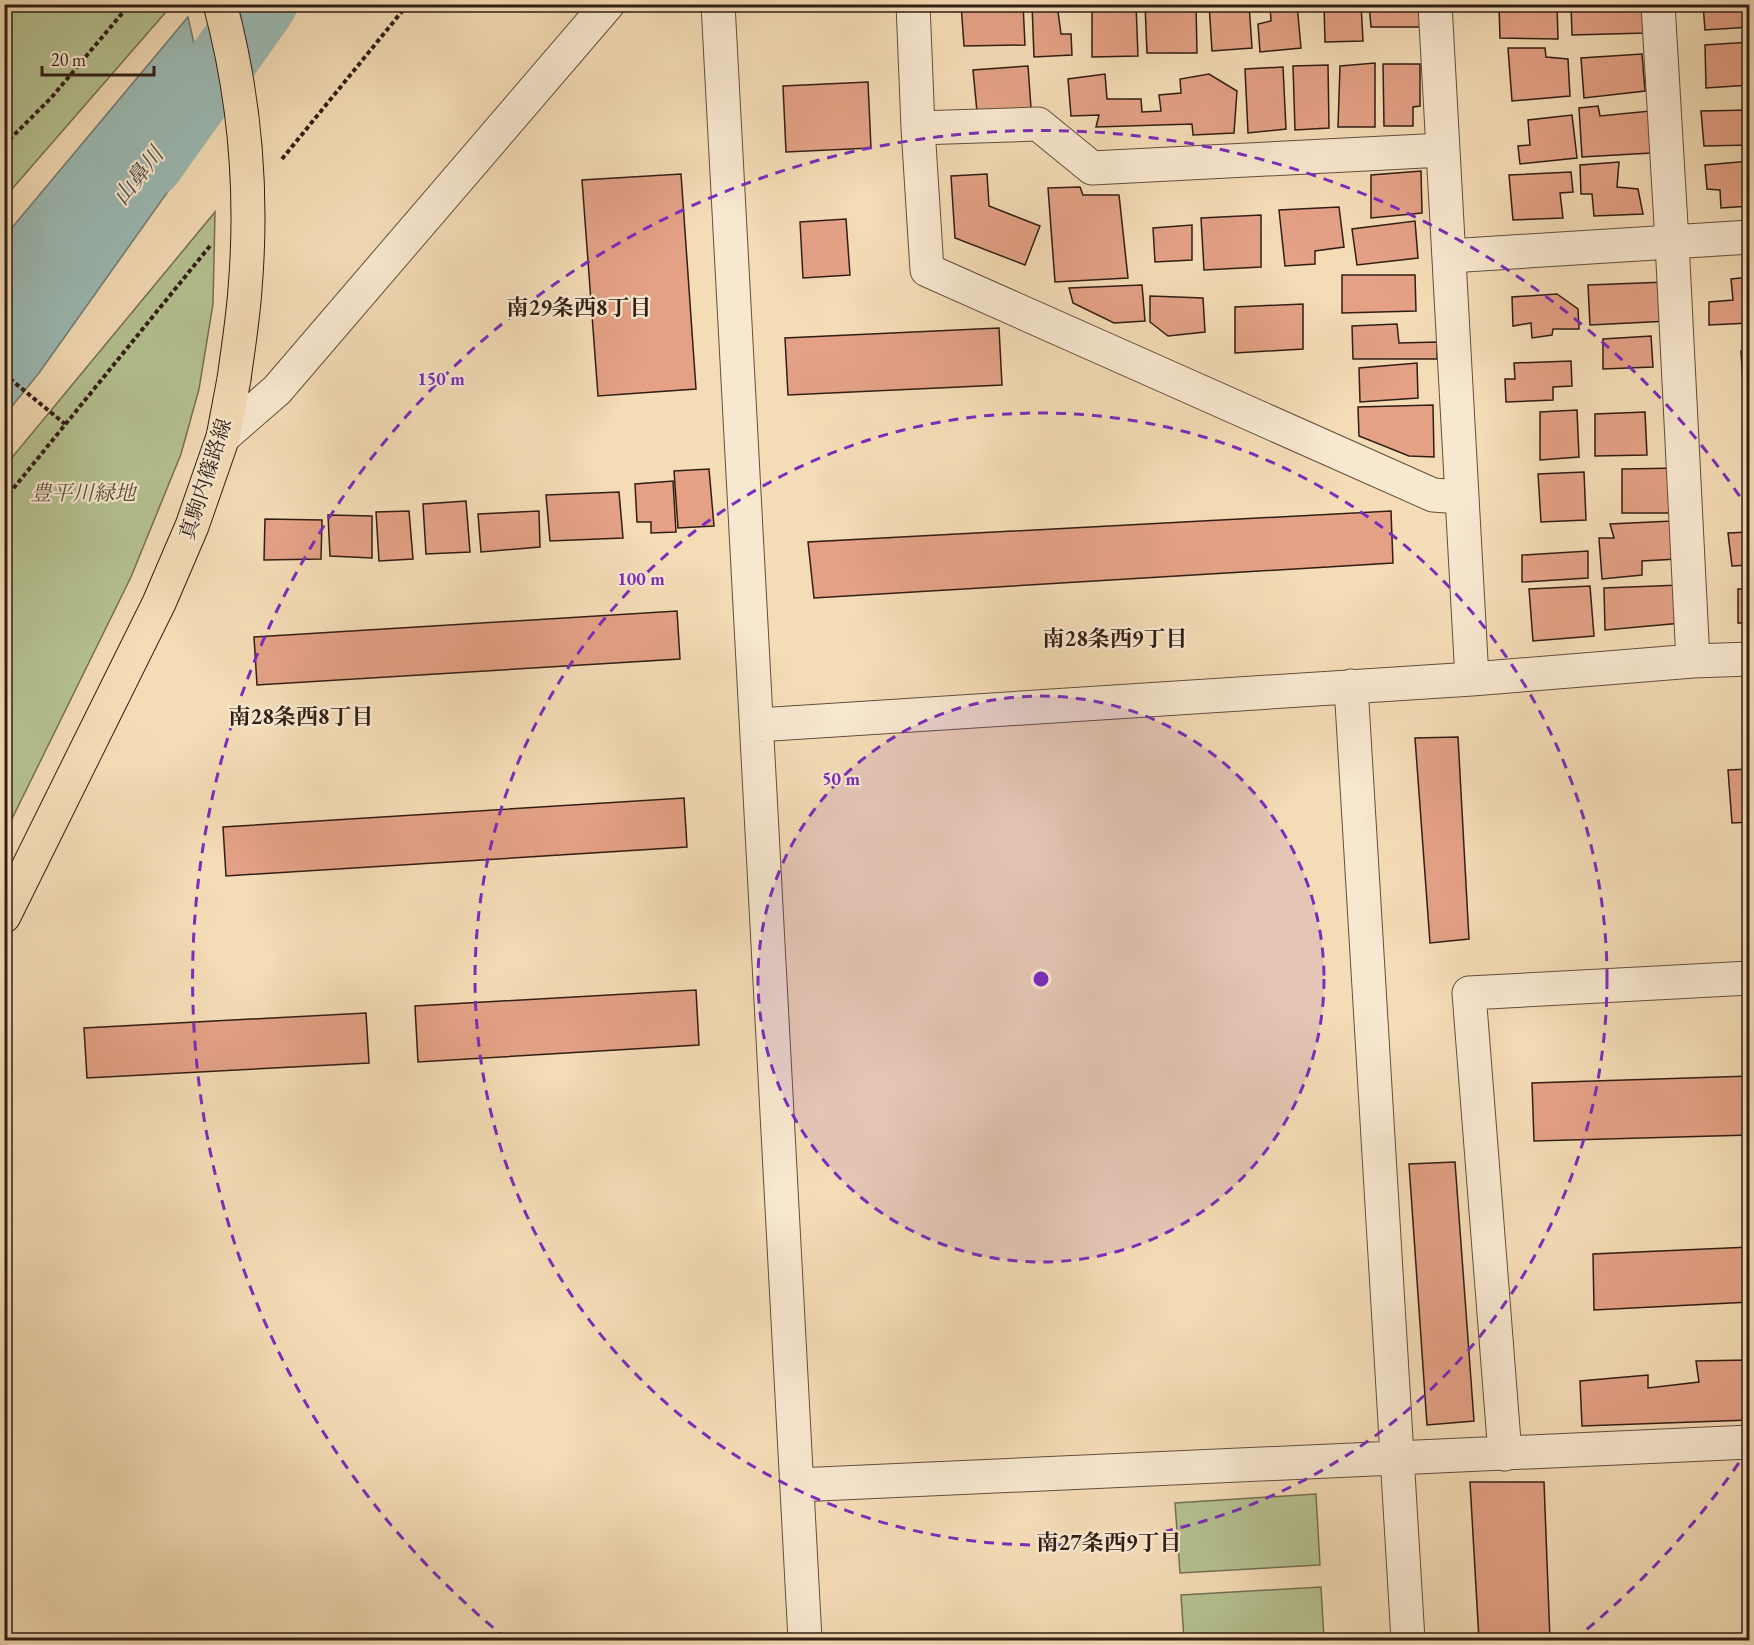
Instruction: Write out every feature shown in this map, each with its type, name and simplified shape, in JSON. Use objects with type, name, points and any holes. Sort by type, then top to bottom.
[{"type":"main road","name":"真駒内篠路線","points":[[4,916],[159,603],[192,526],[223,437],[234,379],[245,289],[248,217],[246,155],[240,97],[220,4]]},
{"type":"street","points":[[223,437],[276,390],[608,4]]},
{"type":"street","points":[[718,4],[805,1641]]},
{"type":"street","points":[[913,4],[927,270],[1433,495],[1461,497]]},
{"type":"street","points":[[1435,4],[1472,679]]},
{"type":"street","points":[[1658,4],[1693,661]]},
{"type":"street","points":[[918,128],[1038,124],[1092,168],[1443,150]]},
{"type":"street","points":[[1449,256],[1749,237]]},
{"type":"street","points":[[758,725],[1472,679],[1749,658]]},
{"type":"street","points":[[1351,686],[1408,1641]]},
{"type":"street","points":[[1505,1454],[1469,993],[1749,978]]},
{"type":"street","points":[[796,1485],[1749,1442]]},
{"type":"path","points":[[4,11],[14,4]]},
{"type":"path","points":[[4,145],[51,98],[130,4]]},
{"type":"path","points":[[281,160],[408,4]]},
{"type":"path","points":[[4,500],[214,242]]},
{"type":"path","points":[[4,374],[65,424]]},
{"type":"green space","points":[[4,5],[172,5],[5,197],[4,197]]},
{"type":"green space","name":"豊平川緑地","points":[[215,212],[213,304],[199,389],[181,454],[131,577],[5,833],[5,466]]},
{"type":"green space","points":[[1316,1494],[1320,1565],[1180,1573],[1175,1503]]},
{"type":"green space","points":[[1321,1587],[1324,1640],[1184,1640],[1181,1595]]},
{"type":"water","points":[[248,4],[302,5],[259,56]]},
{"type":"water","points":[[188,17],[213,128],[39,373],[5,415],[5,236]]},
{"type":"building","points":[[961,4],[1023,4],[1025,45],[964,46]]},
{"type":"building","points":[[1032,4],[1057,4],[1061,34],[1071,34],[1072,55],[1034,57]]},
{"type":"building","points":[[1092,4],[1136,4],[1138,56],[1092,57]]},
{"type":"building","points":[[1145,4],[1196,4],[1197,53],[1147,53]]},
{"type":"building","points":[[1209,4],[1249,4],[1252,48],[1212,51]]},
{"type":"building","points":[[1270,4],[1297,4],[1301,48],[1260,52],[1258,24],[1271,21]]},
{"type":"building","points":[[1324,4],[1361,4],[1363,41],[1325,42]]},
{"type":"building","points":[[1369,4],[1424,4],[1425,27],[1371,27]]},
{"type":"building","points":[[1499,4],[1557,4],[1558,39],[1500,38]]},
{"type":"building","points":[[1571,4],[1646,4],[1647,33],[1572,35]]},
{"type":"building","points":[[1703,4],[1750,4],[1750,27],[1705,30]]},
{"type":"building","points":[[1750,42],[1750,85],[1706,88],[1705,45]]},
{"type":"building","points":[[1508,48],[1545,48],[1546,57],[1568,59],[1570,96],[1512,101]]},
{"type":"building","points":[[1642,54],[1645,91],[1584,98],[1581,58]]},
{"type":"building","points":[[1375,63],[1375,127],[1338,127],[1340,66]]},
{"type":"building","points":[[1383,64],[1420,64],[1420,106],[1413,107],[1413,126],[1384,126]]},
{"type":"building","points":[[1328,65],[1329,128],[1295,130],[1293,66]]},
{"type":"building","points":[[1028,66],[1031,108],[977,112],[973,70]]},
{"type":"building","points":[[1283,67],[1286,129],[1248,133],[1245,69]]},
{"type":"building","points":[[1105,74],[1107,99],[1141,99],[1142,112],[1161,111],[1159,95],[1181,93],[1180,79],[1209,74],[1237,91],[1234,133],[1193,135],[1192,124],[1096,127],[1099,115],[1071,116],[1068,79]]},
{"type":"building","points":[[868,82],[871,148],[786,152],[783,86]]},
{"type":"building","points":[[1598,106],[1600,116],[1650,111],[1651,153],[1582,157],[1579,108]]},
{"type":"building","points":[[1750,110],[1750,145],[1704,146],[1701,111]]},
{"type":"building","points":[[1572,115],[1577,158],[1520,164],[1518,146],[1530,145],[1528,120]]},
{"type":"building","points":[[1750,161],[1750,206],[1721,208],[1720,190],[1707,189],[1705,165]]},
{"type":"building","points":[[1619,162],[1617,187],[1638,189],[1643,214],[1594,216],[1592,194],[1581,194],[1580,165]]},
{"type":"building","points":[[1421,171],[1422,213],[1371,218],[1371,175]]},
{"type":"building","points":[[1571,172],[1573,192],[1560,193],[1563,218],[1513,220],[1509,175]]},
{"type":"building","points":[[681,174],[696,389],[598,396],[582,180]]},
{"type":"building","points":[[987,174],[989,206],[1040,226],[1025,265],[955,238],[951,176]]},
{"type":"building","points":[[1080,187],[1083,195],[1119,195],[1128,278],[1055,282],[1048,188]]},
{"type":"building","points":[[1339,207],[1344,247],[1315,251],[1315,264],[1285,266],[1279,210]]},
{"type":"building","points":[[1261,215],[1261,267],[1204,270],[1201,218]]},
{"type":"building","points":[[846,219],[850,275],[803,278],[800,222]]},
{"type":"building","points":[[1415,221],[1418,258],[1357,265],[1352,229]]},
{"type":"building","points":[[1192,225],[1192,260],[1155,262],[1153,228]]},
{"type":"building","points":[[1342,275],[1415,275],[1416,311],[1342,313]]},
{"type":"building","points":[[1750,277],[1750,323],[1709,325],[1709,302],[1733,300],[1731,279]]},
{"type":"building","points":[[1667,282],[1669,321],[1590,325],[1588,285]]},
{"type":"building","points":[[1142,285],[1145,321],[1114,323],[1073,303],[1069,288]]},
{"type":"building","points":[[1557,294],[1578,309],[1579,329],[1553,329],[1552,335],[1532,338],[1531,323],[1513,326],[1512,297]]},
{"type":"building","points":[[1150,296],[1203,298],[1205,332],[1168,336],[1150,322]]},
{"type":"building","points":[[1303,304],[1303,349],[1235,353],[1235,307]]},
{"type":"building","points":[[1397,324],[1399,343],[1437,342],[1437,359],[1353,359],[1352,326]]},
{"type":"building","points":[[999,328],[1002,385],[788,395],[785,338]]},
{"type":"building","points":[[1651,336],[1653,367],[1603,369],[1603,339]]},
{"type":"building","points":[[1741,351],[1750,351],[1750,416],[1745,416]]},
{"type":"building","points":[[1571,361],[1572,386],[1553,387],[1553,400],[1506,402],[1505,379],[1515,379],[1514,363]]},
{"type":"building","points":[[1417,363],[1418,398],[1360,402],[1359,368]]},
{"type":"building","points":[[1433,405],[1434,457],[1409,456],[1359,436],[1358,407]]},
{"type":"building","points":[[1577,410],[1579,457],[1540,460],[1540,412]]},
{"type":"building","points":[[1645,412],[1647,455],[1595,456],[1595,414]]},
{"type":"building","points":[[1743,453],[1750,453],[1750,508],[1743,508]]},
{"type":"building","points":[[1681,468],[1684,513],[1622,513],[1622,469]]},
{"type":"building","points":[[709,469],[714,526],[678,528],[674,471]]},
{"type":"building","points":[[1584,472],[1586,520],[1541,522],[1538,474]]},
{"type":"building","points":[[673,481],[676,532],[651,533],[651,522],[637,522],[635,484]]},
{"type":"building","points":[[619,492],[623,538],[550,541],[546,495]]},
{"type":"building","points":[[466,501],[470,552],[426,554],[423,504]]},
{"type":"building","points":[[409,511],[413,559],[379,561],[376,512]]},
{"type":"building","points":[[539,511],[540,547],[481,552],[478,514]]},
{"type":"building","points":[[1391,511],[1393,563],[814,598],[808,542]]},
{"type":"building","points":[[328,515],[372,516],[372,558],[330,556]]},
{"type":"building","points":[[265,519],[322,520],[321,559],[264,560]]},
{"type":"building","points":[[1672,521],[1677,559],[1642,561],[1642,575],[1602,579],[1599,538],[1614,538],[1610,524]]},
{"type":"building","points":[[1750,532],[1750,565],[1732,566],[1728,533]]},
{"type":"building","points":[[1588,551],[1588,578],[1522,582],[1522,555]]},
{"type":"building","points":[[1681,585],[1682,623],[1605,630],[1604,588]]},
{"type":"building","points":[[1590,586],[1594,636],[1533,641],[1529,589]]},
{"type":"building","points":[[1738,589],[1750,589],[1750,623],[1738,623]]},
{"type":"building","points":[[677,611],[680,659],[257,685],[254,637]]},
{"type":"building","points":[[1458,737],[1469,939],[1430,943],[1415,738]]},
{"type":"building","points":[[1750,769],[1750,822],[1732,823],[1728,770]]},
{"type":"building","points":[[684,798],[687,847],[226,876],[223,827]]},
{"type":"building","points":[[696,990],[699,1045],[418,1062],[415,1006]]},
{"type":"building","points":[[366,1013],[369,1063],[87,1078],[84,1028]]},
{"type":"building","points":[[1750,1076],[1750,1135],[1534,1141],[1532,1083]]},
{"type":"building","points":[[1455,1162],[1474,1421],[1427,1425],[1409,1164]]},
{"type":"building","points":[[1750,1247],[1750,1302],[1594,1310],[1593,1254]]},
{"type":"building","points":[[1747,1360],[1749,1420],[1582,1426],[1580,1381],[1648,1375],[1648,1388],[1699,1382],[1696,1361]]},
{"type":"building","points":[[1470,1482],[1544,1482],[1550,1640],[1479,1640]]},
{"type":"building","points":[[1750,1554],[1750,1640],[1745,1640],[1743,1555]]},
{"type":"waterway","name":"山鼻川","points":[[149,164],[263,4]]},
{"type":"district","name":"南29条西8丁目","points":[[579,307]]},
{"type":"district","name":"南28条西9丁目","points":[[1115,638]]},
{"type":"district","name":"南28条西8丁目","points":[[301,716]]},
{"type":"district","name":"南27条西9丁目","points":[[1109,1542]]}]
